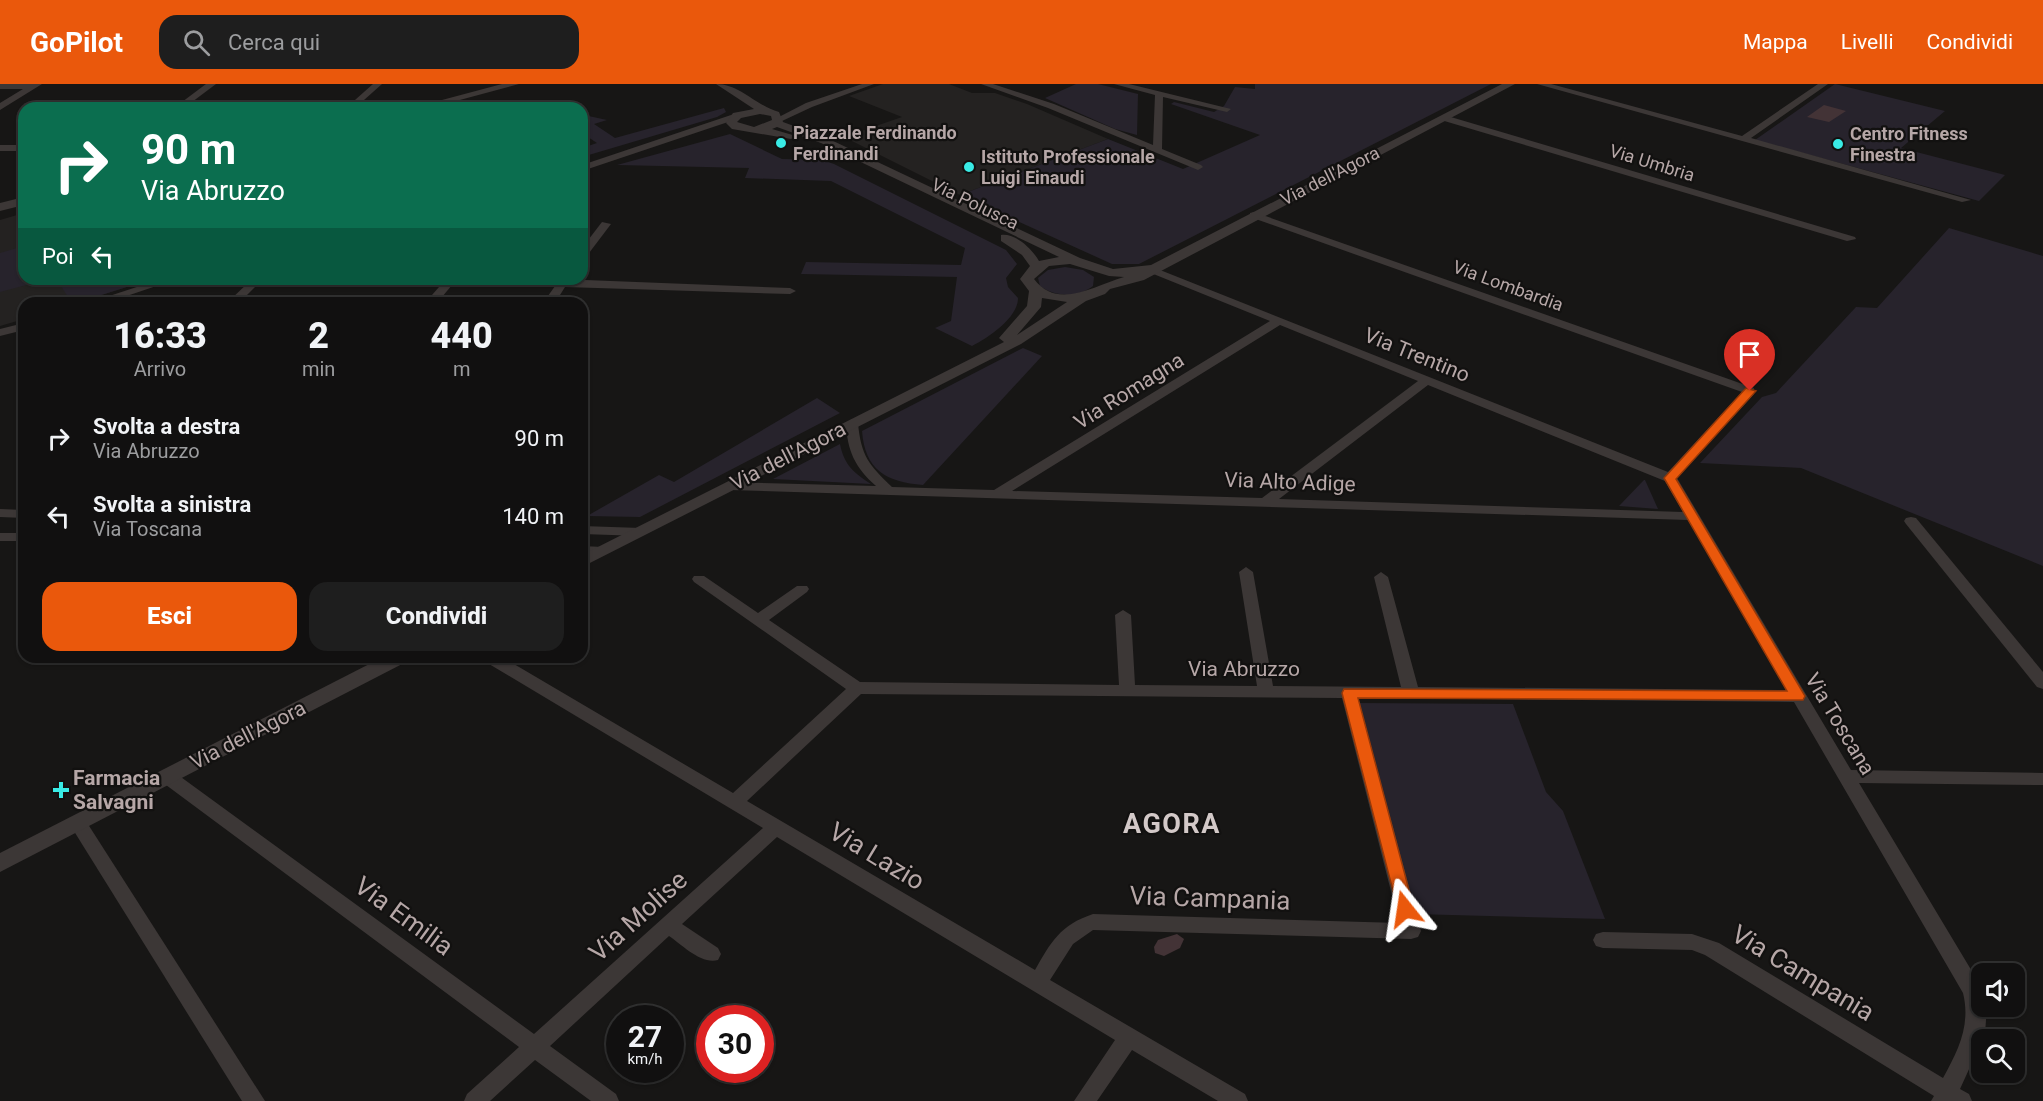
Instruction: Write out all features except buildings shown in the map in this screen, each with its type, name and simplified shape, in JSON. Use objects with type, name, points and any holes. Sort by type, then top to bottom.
[{"type":"street","points":[[186,102],[212,84]]},
{"type":"street","points":[[357,102],[378,84]]},
{"type":"street","points":[[428,102],[494,84]]},
{"type":"street","points":[[441,102],[514,84]]},
{"type":"street","points":[[706,84],[738,106],[738,115]]},
{"type":"street","name":"Via Polusca","points":[[721,84],[773,117],[1081,262]]},
{"type":"street","points":[[773,117],[870,84]]},
{"type":"street","points":[[991,84],[1052,106],[1198,167]]},
{"type":"street","points":[[1118,84],[1227,109]]},
{"type":"street","name":"Via dell'Agora","points":[[588,559],[993,350],[1016,341],[1081,298],[1100,291],[1105,286],[1139,277],[1150,269],[1510,84]]},
{"type":"street","points":[[1541,84],[1966,200]]},
{"type":"street","points":[[1744,139],[1824,84]]},
{"type":"street","points":[[0,86],[35,85]]},
{"type":"street","points":[[0,106],[35,85]]},
{"type":"street","points":[[1157,151],[1159,94]]},
{"type":"street","points":[[738,115],[731,120],[733,125],[742,129]]},
{"type":"street","points":[[588,166],[688,134],[738,115]]},
{"type":"street","name":"Via Polusca","points":[[738,115],[773,117]]},
{"type":"street","name":"Via Polusca","points":[[757,129],[773,117]]},
{"type":"street","name":"Via Umbria","points":[[1444,118],[1851,239]]},
{"type":"street","points":[[688,134],[742,129]]},
{"type":"street","name":"Via Polusca","points":[[742,129],[757,129],[789,135],[814,145],[1019,245],[1027,252],[1036,267]]},
{"type":"street","points":[[0,148],[18,148]]},
{"type":"street","points":[[0,207],[18,202]]},
{"type":"street","points":[[0,213],[18,208]]},
{"type":"street","name":"Via Lombardia","points":[[1254,215],[1750,391],[1670,478]]},
{"type":"street","points":[[588,247],[606,224]]},
{"type":"street","name":"Via dell'Agora","points":[[1036,267],[1057,261],[1081,262],[1102,271],[1122,273],[1150,269]]},
{"type":"street","points":[[1036,267],[1027,279],[1035,291],[1034,307],[1057,316]]},
{"type":"street","name":"Via Trentino","points":[[1150,269],[1670,478]]},
{"type":"street","points":[[1102,271],[1107,281],[1105,286]]},
{"type":"street","points":[[588,282],[790,291]]},
{"type":"street","points":[[114,297],[152,285]]},
{"type":"street","points":[[239,297],[252,285]]},
{"type":"street","points":[[436,297],[447,285]]},
{"type":"street","name":"Via dell'Agora","points":[[1035,291],[1056,298],[1081,298]]},
{"type":"street","name":"Via dell'Agora","points":[[993,350],[1034,307]]},
{"type":"street","name":"Via Romagna","points":[[999,493],[1279,321]]},
{"type":"street","points":[[0,333],[18,328]]},
{"type":"street","points":[[1266,502],[1426,380]]},
{"type":"street","points":[[852,423],[855,456],[867,472],[887,489]]},
{"type":"street","name":"Via Toscana","points":[[1670,478],[1845,776],[1969,981],[1976,997],[1978,1013],[1976,1030],[1949,1098]]},
{"type":"street","name":"Via Alto Adige","points":[[730,486],[887,489],[1691,516]]},
{"type":"street","points":[[0,513],[18,514]]},
{"type":"street","points":[[1911,521],[2043,683]]},
{"type":"street","points":[[588,530],[641,532]]},
{"type":"street","points":[[0,537],[18,537]]},
{"type":"street","points":[[588,550],[603,551]]},
{"type":"street","points":[[1246,572],[1266,692]]},
{"type":"street","points":[[1382,577],[1411,693]]},
{"type":"street","points":[[699,579],[857,688],[734,802]]},
{"type":"street","points":[[758,620],[802,589]]},
{"type":"street","points":[[1123,615],[1127,691]]},
{"type":"street","name":"Via dell'Agora","points":[[0,863],[387,663]]},
{"type":"street","name":"Via Lazio","points":[[500,663],[1237,1101]]},
{"type":"street","name":"Via Abruzzo","points":[[857,688],[1798,696]]},
{"type":"street","name":"Via Campania","points":[[1038,983],[1066,937],[1079,927],[1093,922],[1411,931],[1349,693]]},
{"type":"street","points":[[1845,776],[2043,779]]},
{"type":"street","name":"Via Emilia","points":[[168,777],[536,1045],[608,1101]]},
{"type":"street","points":[[78,823],[254,1101]]},
{"type":"street","name":"Via Molise","points":[[475,1101],[776,827]]},
{"type":"street","points":[[668,925],[711,954]]},
{"type":"street","name":"Via Campania","points":[[1603,940],[1692,942],[1712,949],[1949,1098]]},
{"type":"street","points":[[1085,1101],[1129,1037]]},
{"type":"shaded area","name":"Istituto Professionale Luigi Einaudi","points":[[883,84],[949,84],[972,93],[995,93],[1027,104],[1108,139],[960,195],[844,137],[902,117],[849,96]]},
{"type":"shaded area","points":[[1076,84],[1098,84],[1138,94],[1137,135],[1115,129],[1045,98]]},
{"type":"shaded area","points":[[1255,84],[1491,84],[1139,264],[1112,264],[960,195],[1108,139],[1183,169],[1260,135],[1171,104],[1174,102],[1214,112],[1224,106],[1235,87],[1255,89]]},
{"type":"shaded area","name":"Centro Fitness Finestra","points":[[1835,84],[1945,111],[1901,148],[2005,175],[1979,201],[1755,140]]},
{"type":"shaded area","points":[[1824,105],[1846,111],[1829,122],[1807,117]]},
{"type":"shaded area","points":[[724,108],[726,112],[717,117],[588,155],[588,146],[597,143],[588,137],[588,116],[607,120],[594,124],[615,138]]},
{"type":"shaded area","points":[[730,134],[782,159],[822,160],[834,164],[1006,250],[1017,264],[1006,278],[1008,287],[1018,298],[1013,313],[994,333],[972,346],[935,328],[951,321],[957,277],[801,274],[806,262],[961,265],[965,248],[831,181],[745,178],[749,168],[617,165]]},
{"type":"shaded area","points":[[18,215],[18,285],[133,285],[95,297],[18,297],[18,321],[0,326],[0,220]]},
{"type":"shaded area","points":[[1949,228],[2043,256],[2043,566],[1801,468],[1700,463],[1762,397],[1776,393],[1856,307],[1877,308]]},
{"type":"shaded area","points":[[18,248],[18,285],[26,285],[0,292],[0,253]]},
{"type":"shaded area","points":[[1065,267],[1083,270],[1094,277],[1093,286],[1080,293],[1066,295],[1046,290],[1040,286],[1038,278],[1048,270]]},
{"type":"shaded area","points":[[60,285],[133,285],[95,297],[68,297]]},
{"type":"shaded area","points":[[1023,348],[1042,356],[923,485],[888,477],[873,464],[864,444],[862,431]]},
{"type":"shaded area","points":[[817,398],[840,413],[640,517],[588,516],[659,475],[674,482]]},
{"type":"shaded area","points":[[840,444],[844,458],[851,468],[871,484],[773,479]]},
{"type":"shaded area","points":[[1644,480],[1658,509],[1619,506]]},
{"type":"shaded area","points":[[1358,703],[1513,704],[1546,792],[1563,811],[1605,919],[1414,914]]},
{"type":"shaded area","points":[[1177,934],[1184,939],[1180,948],[1164,956],[1155,953],[1154,947],[1158,940]]},
{"type":"place","name":"Piazzale Ferdinando Ferdinandi","points":[[781,143]]},
{"type":"place","name":"Centro Fitness Finestra","points":[[1838,144]]},
{"type":"place","name":"Istituto Professionale Luigi Einaudi","points":[[969,167]]},
{"type":"place","name":"Farmacia Salvagni","points":[[61,790]]},
{"type":"district","name":"AGORA","points":[[1172,824]]},
{"type":"route","points":[[1405,909],[1349,693],[1798,696],[1670,478],[1750,391]]}]
